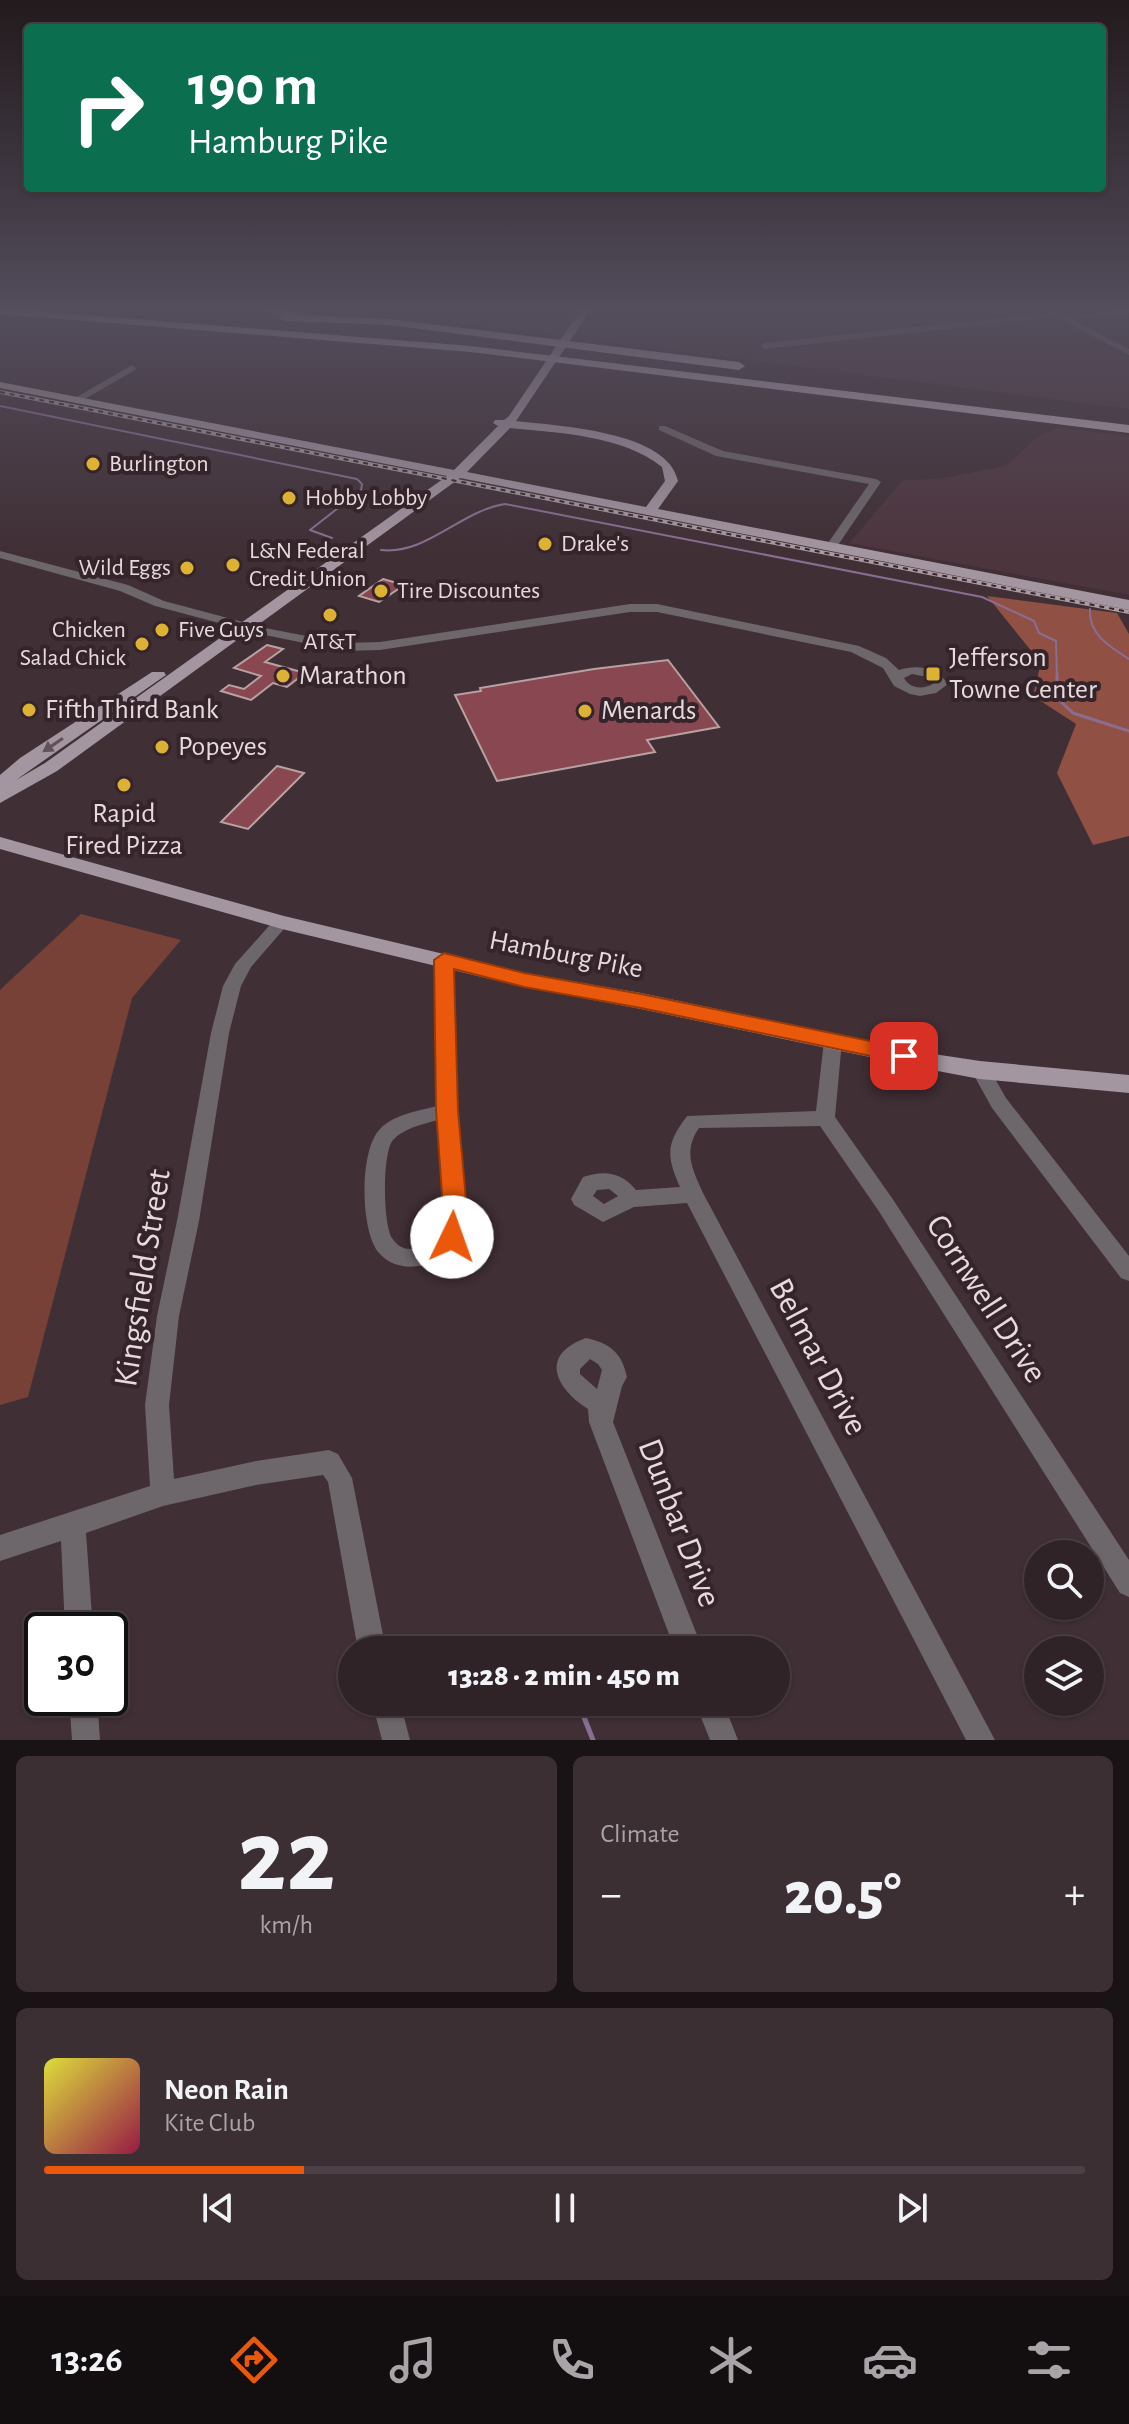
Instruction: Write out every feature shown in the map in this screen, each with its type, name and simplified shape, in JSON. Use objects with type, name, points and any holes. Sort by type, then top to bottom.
[{"type":"highway","points":[[781,389],[930,405]]},
{"type":"highway","points":[[802,389],[1129,429]]},
{"type":"highway","points":[[893,389],[1129,420]]},
{"type":"highway","points":[[909,389],[1080,414]]},
{"type":"main road","points":[[20,389],[1129,605]]},
{"type":"main road","points":[[0,797],[51,767],[429,492],[468,460],[526,389]]},
{"type":"main road","points":[[501,423],[624,442],[652,453],[666,463],[672,481],[649,512]]},
{"type":"main road","points":[[0,784],[26,762],[249,620]]},
{"type":"main road","name":"Hamburg Pike","points":[[0,843],[282,922],[524,980],[980,1070],[1129,1084]]},
{"type":"street","points":[[75,401],[95,389]]},
{"type":"street","points":[[662,428],[720,454],[876,482],[832,546]]},
{"type":"street","points":[[0,554],[124,588],[128,593],[160,603],[249,620],[346,639],[414,637],[584,609],[655,603],[858,644],[938,678],[939,688],[929,692],[903,686],[884,661],[854,649],[657,608],[618,610],[380,646],[342,647],[249,620]]},
{"type":"street","points":[[898,676],[904,672],[921,671]]},
{"type":"street","name":"Kingsfield Street","points":[[163,1494],[157,1405],[168,1316],[188,1221],[220,1033],[232,986],[238,975],[282,922]]},
{"type":"street","points":[[444,960],[447,1110],[456,1222],[452,1237],[436,1252],[411,1258],[394,1253],[383,1244],[378,1225],[377,1150],[389,1131],[447,1110]]},
{"type":"street","points":[[825,1118],[833,1041]]},
{"type":"street","points":[[980,1070],[999,1103],[1129,1272]]},
{"type":"street","name":"Belmar Drive","points":[[825,1118],[694,1121],[678,1141],[677,1157],[693,1194],[981,1740]]},
{"type":"street","name":"Cornwell Drive","points":[[825,1118],[885,1204],[1129,1584]]},
{"type":"street","points":[[631,1199],[693,1194]]},
{"type":"street","name":"Dunbar Drive","points":[[601,1422],[684,1636]]},
{"type":"street","points":[[0,1548],[163,1494],[256,1473],[329,1462],[340,1478],[369,1636]]},
{"type":"street","points":[[73,1525],[78,1612]]},
{"type":"street","points":[[84,1716],[86,1740]]},
{"type":"street","points":[[390,1716],[396,1740]]},
{"type":"street","points":[[715,1716],[724,1740]]},
{"type":"shaded area","points":[[975,389],[1129,389],[1129,409]]},
{"type":"shaded area","points":[[1057,428],[1129,436],[1129,595],[849,543],[903,480],[938,479],[1006,466],[1037,437]]},
{"type":"shaded area","points":[[987,596],[1117,613],[1129,634],[1129,836],[1093,845],[1057,773],[1076,724],[1033,696],[1041,663]]},
{"type":"shaded area","points":[[81,914],[181,940],[132,998],[28,1397],[0,1405],[0,990]]},
{"type":"building","name":"Tire Discountes","points":[[383,579],[404,585],[379,602],[359,596]]},
{"type":"building","points":[[267,645],[283,649],[265,662],[305,673],[287,687],[273,683],[251,700],[221,691],[229,685],[244,689],[261,676],[234,668]]},
{"type":"building","name":"Menards","points":[[668,660],[719,727],[647,740],[655,752],[497,781],[455,695],[594,669]]},
{"type":"building","points":[[277,766],[304,773],[248,829],[221,822]]},
{"type":"waterway","points":[[0,406],[357,479],[362,484],[361,490],[310,530],[332,538]]},
{"type":"waterway","points":[[381,550],[413,546],[473,515],[505,504],[982,597],[1034,621],[1039,633],[1056,641],[1057,676]]},
{"type":"waterway","points":[[1090,609],[1096,633],[1129,659]]},
{"type":"waterway","points":[[1057,676],[1057,698],[1073,713],[1129,731]]},
{"type":"waterway","points":[[584,1716],[593,1740]]},
{"type":"railway","points":[[0,392],[1129,612]]},
{"type":"place","name":"Burlington","points":[[93,464]]},
{"type":"place","name":"Hobby Lobby","points":[[289,498]]},
{"type":"place","name":"Drake's","points":[[545,544]]},
{"type":"place","name":"L&N Federal Credit Union","points":[[233,565]]},
{"type":"place","name":"Wild Eggs","points":[[187,568]]},
{"type":"place","name":"Tire Discountes","points":[[381,591]]},
{"type":"place","name":"AT&T","points":[[330,615]]},
{"type":"place","name":"Five Guys","points":[[162,630]]},
{"type":"place","name":"Chicken Salad Chick","points":[[142,644]]},
{"type":"place","name":"Jefferson Towne Center","points":[[933,674]]},
{"type":"place","name":"Marathon","points":[[283,676]]},
{"type":"place","name":"Fifth Third Bank","points":[[29,710]]},
{"type":"place","name":"Menards","points":[[585,711]]},
{"type":"place","name":"Popeyes","points":[[162,747]]},
{"type":"place","name":"Rapid Fired Pizza","points":[[124,785]]},
{"type":"route","points":[[452,1237],[456,1222],[447,1110],[444,960],[524,980],[904,1056]]}]
